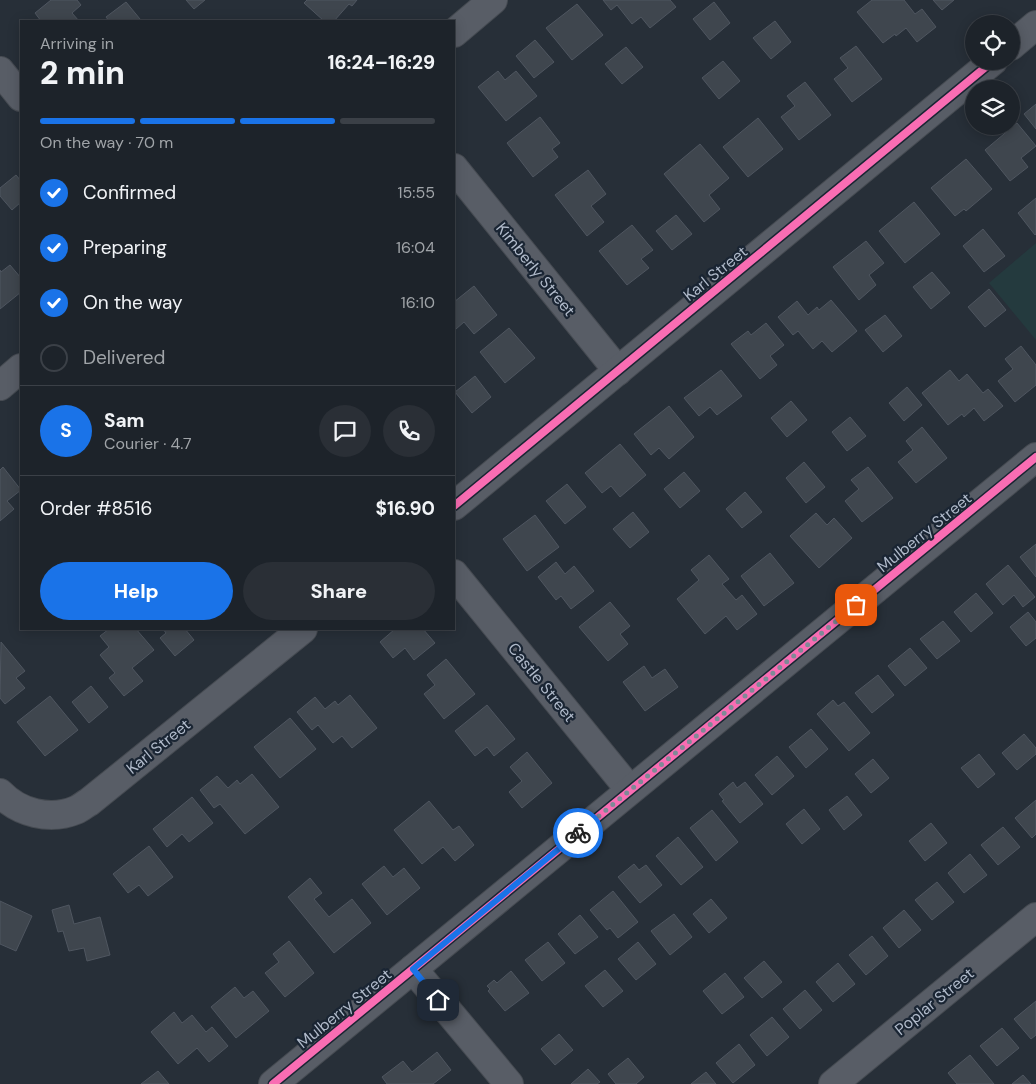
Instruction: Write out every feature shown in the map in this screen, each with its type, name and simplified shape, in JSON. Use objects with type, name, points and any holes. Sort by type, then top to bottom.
[{"type":"street","points":[[455,32],[493,0]]},
{"type":"street","points":[[1020,38],[1036,25]]},
{"type":"street","name":"Karl Street","points":[[455,505],[982,70]]},
{"type":"street","points":[[0,71],[20,95]]},
{"type":"street","name":"Kimberly Street","points":[[455,169],[618,371]]},
{"type":"street","points":[[0,386],[20,369]]},
{"type":"street","name":"Mulberry Street","points":[[273,1084],[1036,457]]},
{"type":"street","name":"Castle Street","points":[[455,575],[630,790]]},
{"type":"street","name":"Karl Street","points":[[0,793],[26,811],[36,814],[63,814],[76,810],[89,802],[302,630]]},
{"type":"street","name":"Poplar Street","points":[[833,1084],[1036,917]]},
{"type":"street","points":[[413,969],[509,1084]]},
{"type":"green space","points":[[1036,243],[1036,340],[989,283]]},
{"type":"building","points":[[51,0],[77,0],[81,5],[72,13],[78,20],[40,20],[35,13]]},
{"type":"building","points":[[186,0],[205,0],[194,9]]},
{"type":"building","points":[[307,0],[357,0],[352,6],[349,4],[335,20],[323,20],[304,3]]},
{"type":"building","points":[[603,0],[670,0],[676,7],[650,28],[641,17],[632,24],[617,5],[611,10]]},
{"type":"building","points":[[872,0],[904,0],[915,14],[922,9],[936,27],[917,42],[906,28],[883,43],[857,12]]},
{"type":"building","points":[[933,0],[954,0],[942,10]]},
{"type":"building","points":[[126,2],[140,19],[108,20],[106,17]]},
{"type":"building","points":[[714,2],[730,23],[710,40],[693,19]]},
{"type":"building","points":[[577,4],[603,35],[572,60],[546,28]]},
{"type":"building","points":[[775,21],[791,42],[771,59],[753,38]]},
{"type":"building","points":[[535,40],[554,62],[534,78],[516,56]]},
{"type":"building","points":[[856,46],[882,79],[852,102],[834,79],[848,68],[840,58]]},
{"type":"building","points":[[626,47],[643,67],[622,84],[605,64]]},
{"type":"building","points":[[723,61],[740,81],[719,99],[702,78]]},
{"type":"building","points":[[498,71],[505,80],[516,71],[537,96],[506,121],[478,87]]},
{"type":"building","points":[[805,82],[831,115],[799,140],[781,117],[795,106],[787,96]]},
{"type":"building","points":[[1036,104],[1036,129],[1024,114]]},
{"type":"building","points":[[540,117],[560,143],[552,149],[558,157],[533,177],[507,143]]},
{"type":"building","points":[[758,118],[783,149],[748,177],[723,147]]},
{"type":"building","points":[[1020,127],[1036,146],[1021,158],[1028,167],[1010,181],[985,150],[1003,135],[1020,135]]},
{"type":"building","points":[[700,144],[729,178],[709,195],[720,209],[704,222],[664,174]]},
{"type":"building","points":[[966,159],[992,189],[966,211],[964,209],[955,216],[931,188]]},
{"type":"building","points":[[588,170],[606,194],[591,206],[604,222],[587,236],[555,195]]},
{"type":"building","points":[[16,175],[20,180],[20,203],[12,210],[0,196],[0,188]]},
{"type":"building","points":[[1036,198],[1036,234],[1035,235],[1018,213]]},
{"type":"building","points":[[914,202],[940,234],[905,263],[879,231]]},
{"type":"building","points":[[676,215],[692,234],[672,250],[656,231]]},
{"type":"building","points":[[632,225],[653,250],[641,259],[649,268],[627,285],[599,251]]},
{"type":"building","points":[[983,229],[1005,256],[984,272],[963,246]]},
{"type":"building","points":[[866,241],[884,263],[869,275],[876,285],[859,300],[833,267]]},
{"type":"building","points":[[10,265],[20,277],[20,293],[0,309],[0,270],[1,272]]},
{"type":"building","points":[[932,272],[950,293],[931,309],[913,287]]},
{"type":"building","points":[[474,286],[497,315],[474,334],[464,322],[456,329],[455,301]]},
{"type":"building","points":[[989,289],[1006,310],[985,327],[968,307]]},
{"type":"building","points":[[831,300],[857,331],[832,352],[822,341],[813,349],[798,331],[793,335],[778,317],[797,301],[808,315],[817,307],[819,310]]},
{"type":"building","points":[[885,315],[902,336],[883,352],[865,330]]},
{"type":"building","points":[[766,323],[784,345],[770,356],[777,365],[760,379],[731,344],[748,331],[751,335]]},
{"type":"building","points":[[509,328],[535,358],[505,383],[480,352]]},
{"type":"building","points":[[1021,346],[1036,365],[1036,385],[1015,402],[998,381],[1013,369],[1005,359]]},
{"type":"building","points":[[721,370],[742,396],[717,415],[710,407],[699,416],[684,398]]},
{"type":"building","points":[[950,370],[959,381],[967,374],[983,393],[988,389],[1003,406],[984,421],[974,408],[964,417],[962,414],[948,425],[922,393]]},
{"type":"building","points":[[475,376],[491,397],[472,413],[455,392]]},
{"type":"building","points":[[907,387],[922,405],[904,421],[889,403]]},
{"type":"building","points":[[791,401],[807,420],[787,437],[771,418]]},
{"type":"building","points":[[669,406],[694,437],[669,459],[659,448],[651,455],[634,434]]},
{"type":"building","points":[[850,417],[866,436],[847,451],[832,432]]},
{"type":"building","points":[[922,427],[947,458],[916,483],[898,462],[913,450],[906,441]]},
{"type":"building","points":[[620,444],[646,475],[620,497],[611,486],[602,493],[585,473]]},
{"type":"building","points":[[804,462],[825,487],[806,503],[786,478]]},
{"type":"building","points":[[3,467],[20,491],[7,501],[14,509],[0,521],[0,470]]},
{"type":"building","points":[[868,467],[893,498],[862,522],[845,501],[859,489],[851,480]]},
{"type":"building","points":[[684,472],[700,491],[680,508],[664,489]]},
{"type":"building","points":[[567,484],[586,507],[565,524],[546,501]]},
{"type":"building","points":[[745,492],[762,512],[742,528],[726,509]]},
{"type":"building","points":[[633,512],[649,532],[630,548],[613,529]]},
{"type":"building","points":[[816,513],[827,525],[834,518],[852,538],[819,568],[790,536]]},
{"type":"building","points":[[535,515],[559,547],[527,571],[503,539]]},
{"type":"building","points":[[1036,544],[1036,577],[1020,557]]},
{"type":"building","points":[[770,553],[794,583],[764,606],[741,576]]},
{"type":"building","points":[[709,555],[729,579],[722,584],[736,600],[742,595],[757,614],[737,630],[726,616],[705,634],[677,599],[699,580],[691,570]]},
{"type":"building","points":[[556,562],[565,574],[574,566],[594,591],[571,609],[561,596],[556,600],[538,577]]},
{"type":"building","points":[[1008,565],[1035,597],[1023,607],[1014,595],[1003,605],[986,584]]},
{"type":"building","points":[[976,593],[993,613],[971,632],[954,612]]},
{"type":"building","points":[[610,602],[630,626],[620,634],[628,644],[608,661],[579,627]]},
{"type":"building","points":[[1028,612],[1036,622],[1036,638],[1026,646],[1010,627]]},
{"type":"building","points":[[943,621],[960,641],[937,659],[920,639]]},
{"type":"building","points":[[108,630],[137,630],[154,650],[132,668],[143,681],[124,696],[109,678],[115,673],[100,655],[109,647],[100,636]]},
{"type":"building","points":[[164,630],[186,630],[194,640],[175,656],[160,638],[166,633]]},
{"type":"building","points":[[394,630],[424,630],[435,643],[414,660],[405,648],[393,658],[380,642]]},
{"type":"building","points":[[1,642],[25,671],[16,678],[25,688],[5,704],[0,698]]},
{"type":"building","points":[[910,648],[927,668],[905,686],[888,666]]},
{"type":"building","points":[[446,659],[475,694],[444,719],[424,694],[435,685],[427,675]]},
{"type":"building","points":[[644,666],[652,678],[665,669],[678,687],[645,711],[623,682]]},
{"type":"building","points":[[878,675],[894,695],[872,713],[855,693]]},
{"type":"building","points":[[91,686],[108,707],[89,723],[72,702]]},
{"type":"building","points":[[350,695],[377,728],[352,748],[342,736],[333,743],[318,725],[312,730],[297,712],[315,697],[325,709],[335,701],[338,705]]},
{"type":"building","points":[[50,696],[78,730],[45,756],[17,722]]},
{"type":"building","points":[[833,700],[838,706],[844,702],[870,733],[849,751],[817,714]]},
{"type":"building","points":[[487,705],[515,739],[494,756],[487,747],[475,756],[455,731]]},
{"type":"building","points":[[290,718],[316,749],[280,778],[254,747]]},
{"type":"building","points":[[811,729],[828,749],[806,768],[789,747]]},
{"type":"building","points":[[1024,734],[1036,748],[1036,754],[1017,770],[1002,753]]},
{"type":"building","points":[[527,752],[552,783],[522,808],[509,792],[522,781],[510,767]]},
{"type":"building","points":[[979,754],[995,774],[978,788],[961,768]]},
{"type":"building","points":[[777,756],[794,776],[772,795],[755,775]]},
{"type":"building","points":[[873,759],[889,778],[871,793],[855,774]]},
{"type":"building","points":[[252,774],[279,807],[245,834],[220,804],[214,808],[200,790],[217,776],[228,788],[237,780],[240,784]]},
{"type":"building","points":[[733,782],[737,788],[745,782],[763,804],[740,823],[722,801],[724,800],[719,794]]},
{"type":"building","points":[[847,796],[862,815],[844,830],[829,810]]},
{"type":"building","points":[[192,797],[213,823],[189,842],[182,834],[167,847],[153,829]]},
{"type":"building","points":[[1036,800],[1036,834],[1032,838],[1015,818]]},
{"type":"building","points":[[429,801],[453,830],[459,826],[474,845],[455,861],[443,847],[422,864],[394,830]]},
{"type":"building","points":[[804,809],[820,829],[802,844],[786,824]]},
{"type":"building","points":[[712,810],[738,842],[716,861],[690,828]]},
{"type":"building","points":[[931,823],[947,843],[925,861],[909,841]]},
{"type":"building","points":[[1003,827],[1020,847],[998,865],[981,845]]},
{"type":"building","points":[[678,837],[703,867],[681,885],[656,856]]},
{"type":"building","points":[[149,846],[173,877],[148,896],[139,885],[128,893],[113,874]]},
{"type":"building","points":[[970,854],[987,875],[964,893],[948,873]]},
{"type":"building","points":[[634,864],[639,870],[646,865],[662,885],[640,903],[618,877]]},
{"type":"building","points":[[384,866],[393,877],[404,868],[420,888],[387,915],[362,884]]},
{"type":"building","points":[[310,878],[322,893],[314,899],[329,917],[352,899],[371,923],[334,953],[288,897]]},
{"type":"building","points":[[937,882],[954,902],[932,920],[915,900]]},
{"type":"building","points":[[613,891],[638,922],[618,938],[610,928],[607,930],[590,910]]},
{"type":"building","points":[[711,899],[727,918],[709,933],[693,914]]},
{"type":"building","points":[[0,901],[32,916],[16,951],[0,944]]},
{"type":"building","points":[[69,905],[74,924],[100,917],[110,955],[87,961],[84,948],[69,951],[63,931],[58,932],[52,910]]},
{"type":"building","points":[[904,910],[921,930],[899,948],[883,928]]},
{"type":"building","points":[[674,914],[692,937],[670,955],[651,931]]},
{"type":"building","points":[[580,915],[598,937],[575,954],[558,934]]},
{"type":"building","points":[[872,936],[888,956],[866,975],[849,955]]},
{"type":"building","points":[[289,941],[314,973],[285,997],[265,973],[279,962],[273,954]]},
{"type":"building","points":[[548,942],[565,963],[542,981],[525,960]]},
{"type":"building","points":[[638,942],[656,964],[636,980],[618,959]]},
{"type":"building","points":[[764,961],[782,982],[762,998],[744,978]]},
{"type":"building","points":[[838,963],[855,984],[833,1002],[816,982]]},
{"type":"building","points":[[605,970],[623,991],[603,1007],[585,986]]},
{"type":"building","points":[[511,971],[529,993],[505,1011],[488,991],[490,989],[487,986],[494,980],[497,983]]},
{"type":"building","points":[[725,973],[744,997],[722,1014],[703,991]]},
{"type":"building","points":[[235,987],[244,998],[253,991],[269,1011],[236,1038],[211,1007]]},
{"type":"building","points":[[805,990],[822,1010],[800,1029],[783,1009]]},
{"type":"building","points":[[1036,1001],[1036,1035],[1031,1039],[1014,1019]]},
{"type":"building","points":[[174,1012],[182,1023],[192,1015],[206,1032],[212,1027],[228,1046],[209,1062],[197,1048],[178,1064],[151,1032]]},
{"type":"building","points":[[772,1017],[789,1037],[767,1056],[750,1035]]},
{"type":"building","points":[[1002,1028],[1019,1048],[997,1066],[980,1046]]},
{"type":"building","points":[[559,1034],[573,1050],[555,1065],[541,1049]]},
{"type":"building","points":[[739,1044],[755,1065],[733,1083],[716,1063]]},
{"type":"building","points":[[437,1052],[451,1070],[433,1084],[387,1084],[382,1077],[403,1061],[412,1072]]},
{"type":"building","points":[[970,1055],[994,1084],[957,1084],[948,1073]]},
{"type":"building","points":[[628,1058],[644,1077],[636,1084],[616,1084],[608,1074]]},
{"type":"building","points":[[588,1069],[600,1082],[597,1084],[571,1084]]},
{"type":"building","points":[[158,1071],[169,1084],[141,1084]]},
{"type":"building","points":[[706,1072],[716,1084],[691,1084]]},
{"type":"building","points":[[1023,1075],[1031,1084],[1012,1084]]},
{"type":"cycle path","points":[[455,505],[982,70]]},
{"type":"cycle path","points":[[273,1084],[1036,457]]},
{"type":"way so far","points":[[578,833],[856,605]]},
{"type":"route","points":[[438,1000],[413,969],[578,833]]}]
